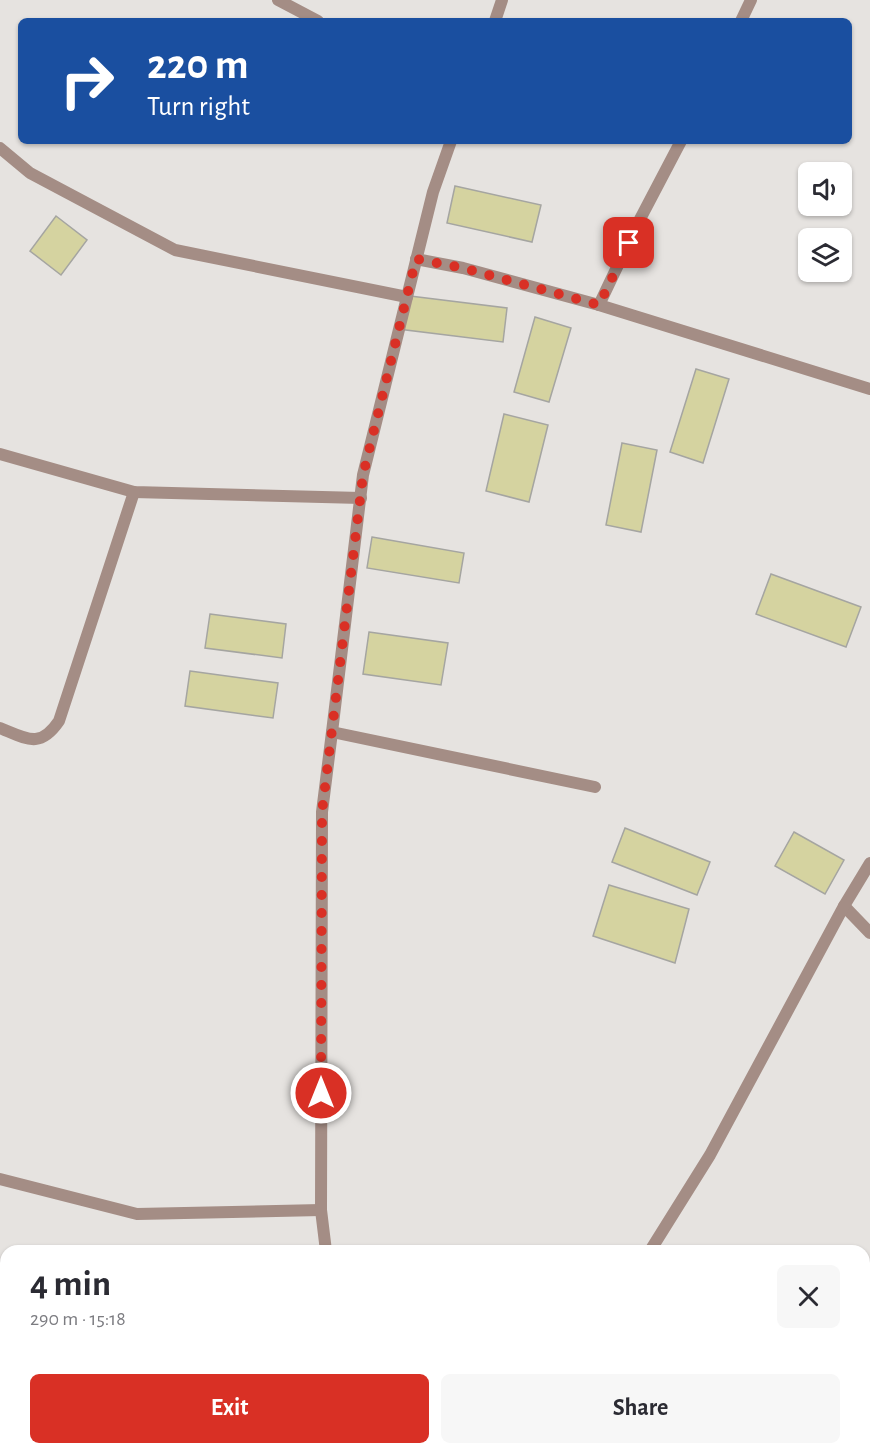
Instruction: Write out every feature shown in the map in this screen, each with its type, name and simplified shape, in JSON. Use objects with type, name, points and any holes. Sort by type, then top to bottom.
[{"type":"street","points":[[278,0],[312,18]]},
{"type":"street","points":[[496,18],[502,0]]},
{"type":"street","points":[[742,18],[751,0]]},
{"type":"street","points":[[325,1245],[321,1210],[322,812],[363,475],[433,192],[450,144]]},
{"type":"street","points":[[599,305],[679,144]]},
{"type":"street","points":[[0,148],[30,172],[175,250],[407,297]]},
{"type":"street","points":[[416,259],[463,268],[599,305],[870,389]]},
{"type":"street","points":[[0,453],[134,492],[361,498]]},
{"type":"street","points":[[0,728],[24,738],[38,740],[50,734],[59,721],[134,492]]},
{"type":"street","points":[[332,732],[595,787]]},
{"type":"street","points":[[654,1245],[710,1155],[844,906],[870,863]]},
{"type":"street","points":[[844,906],[870,933]]},
{"type":"street","points":[[0,1179],[137,1214],[321,1210]]},
{"type":"building","points":[[455,186],[541,205],[532,242],[447,223]]},
{"type":"building","points":[[56,216],[87,240],[61,275],[30,251]]},
{"type":"building","points":[[402,295],[507,308],[503,342],[398,329]]},
{"type":"building","points":[[535,317],[571,328],[549,402],[514,392]]},
{"type":"building","points":[[696,369],[729,379],[703,463],[670,452]]},
{"type":"building","points":[[504,414],[548,425],[529,502],[486,491]]},
{"type":"building","points":[[622,443],[657,450],[641,532],[606,525]]},
{"type":"building","points":[[372,537],[464,553],[459,583],[367,568]]},
{"type":"building","points":[[771,574],[861,607],[846,647],[756,614]]},
{"type":"building","points":[[210,614],[286,624],[282,658],[205,648]]},
{"type":"building","points":[[369,632],[448,643],[441,685],[363,674]]},
{"type":"building","points":[[190,671],[278,683],[273,718],[185,706]]},
{"type":"building","points":[[625,828],[710,862],[697,895],[612,862]]},
{"type":"building","points":[[794,832],[844,860],[825,894],[775,866]]},
{"type":"building","points":[[609,885],[689,909],[675,963],[593,936]]},
{"type":"route","points":[[321,1093],[322,812],[363,475],[416,259],[463,268],[599,305],[629,243]]}]
